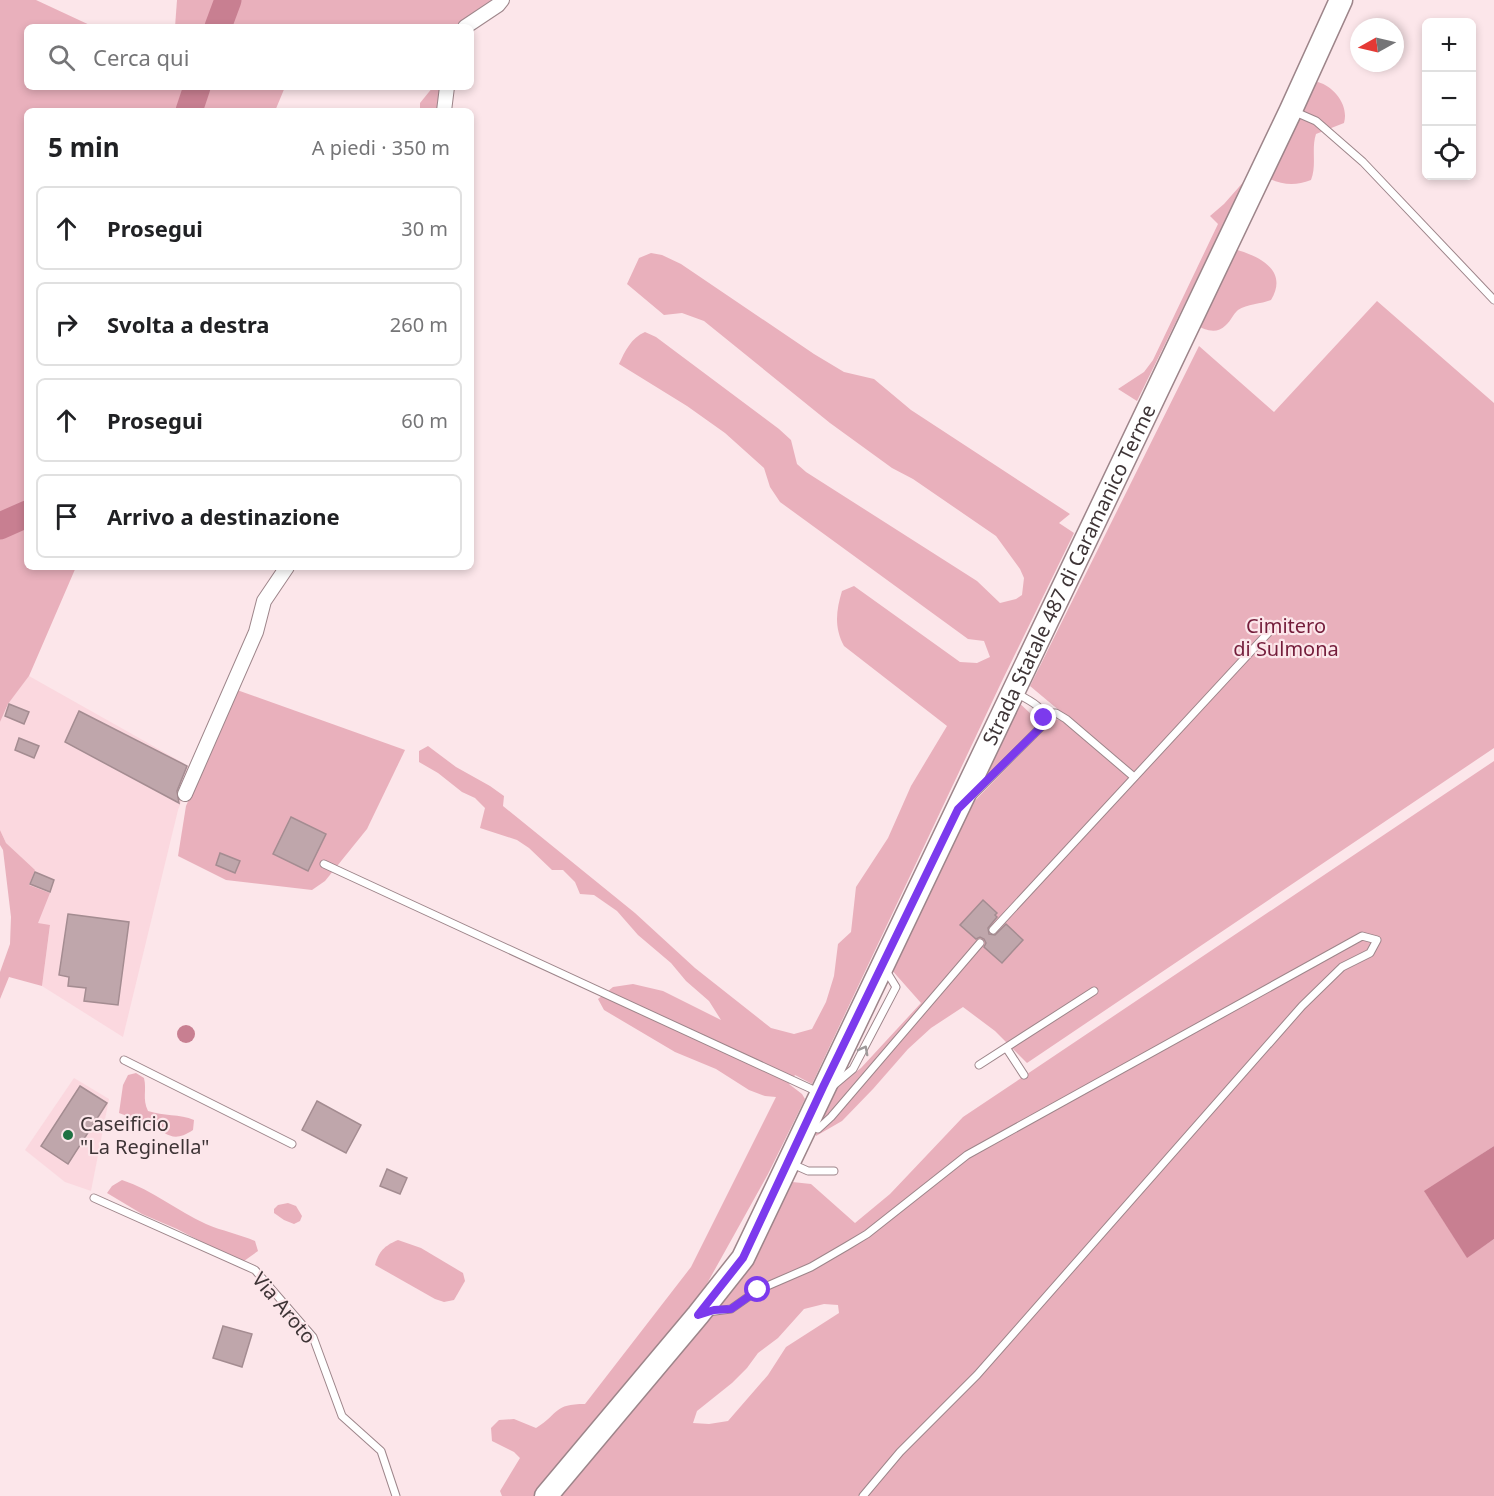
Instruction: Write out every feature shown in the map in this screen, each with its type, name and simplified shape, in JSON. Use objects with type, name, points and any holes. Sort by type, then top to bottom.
[{"type":"main road","name":"Strada Statale 487 di Caramanico Terme","points":[[546,1496],[743,1258],[1290,110],[1340,0]]},
{"type":"street","points":[[470,24],[502,0]]},
{"type":"street","points":[[444,108],[447,90]]},
{"type":"street","points":[[186,794],[256,632],[264,601],[285,570]]},
{"type":"lane","points":[[1290,110],[1316,122],[1362,162],[1494,300]]},
{"type":"lane","points":[[993,930],[1268,633]]},
{"type":"lane","points":[[958,809],[1041,727],[1043,713],[1012,691]]},
{"type":"lane","points":[[1043,713],[1056,713],[1066,719],[1134,777]]},
{"type":"lane","points":[[324,864],[822,1090]]},
{"type":"lane","points":[[698,1315],[714,1310],[731,1309],[758,1290],[811,1267],[867,1233],[967,1155],[1362,936],[1377,940],[1370,953],[1342,968],[1302,1006],[977,1375],[900,1452],[863,1496]]},
{"type":"lane","points":[[806,1125],[818,1129],[831,1117],[980,943]]},
{"type":"lane","points":[[979,1065],[1094,991]]},
{"type":"lane","points":[[1006,1049],[1024,1074]]},
{"type":"lane","points":[[124,1060],[292,1144]]},
{"type":"lane","points":[[788,1162],[808,1171],[834,1171]]},
{"type":"lane","name":"Via Aroto","points":[[94,1198],[255,1270],[313,1337],[342,1416],[381,1451],[396,1496]]},
{"type":"shaded area","points":[[29,676],[194,769],[178,810],[123,1037],[42,986],[50,926],[37,923],[29,885],[34,870],[6,843],[0,830],[0,722],[8,704]]},
{"type":"shaded area","points":[[182,1025],[190,1025],[195,1030],[193,1041],[182,1043],[177,1038],[177,1030]]},
{"type":"shaded area","points":[[74,1078],[109,1099],[91,1191],[65,1182],[25,1150]]},
{"type":"shaded area","points":[[1494,1146],[1494,1239],[1467,1258],[1424,1191]]},
{"type":"green space","points":[[0,0],[36,0],[88,24],[24,24],[24,90],[284,90],[276,108],[24,108],[24,570],[75,570],[29,676],[8,704],[0,722]]},
{"type":"green space","points":[[177,0],[502,0],[468,24],[175,24]]},
{"type":"green space","points":[[1318,82],[1330,88],[1339,98],[1344,110],[1344,123],[1316,134],[1311,180],[1289,184],[1268,178],[1310,85]]},
{"type":"green space","points":[[431,90],[444,90],[441,108],[420,108],[420,103]]},
{"type":"green space","points":[[1246,179],[1137,401],[1118,389],[1144,372],[1153,360],[1218,224],[1210,216]]},
{"type":"green space","points":[[1234,249],[1253,256],[1269,266],[1276,280],[1276,289],[1271,300],[1238,310],[1228,323],[1215,331],[1195,325]]},
{"type":"green space","points":[[651,253],[662,255],[681,264],[844,372],[874,379],[911,410],[1070,514],[1059,523],[1074,533],[812,1084],[795,1075],[789,1084],[805,1099],[768,1174],[704,1289],[611,1406],[534,1496],[502,1496],[500,1491],[520,1458],[514,1452],[492,1441],[491,1428],[499,1420],[514,1419],[536,1428],[562,1408],[585,1404],[691,1267],[776,1097],[749,1090],[716,1069],[675,1052],[604,1010],[598,999],[613,987],[633,984],[663,991],[721,1020],[709,1001],[686,981],[671,963],[638,935],[617,911],[594,895],[580,894],[575,882],[563,870],[552,870],[517,840],[480,828],[485,808],[475,798],[462,792],[438,773],[419,762],[419,751],[428,746],[456,767],[504,796],[503,806],[635,913],[695,968],[771,1028],[794,1034],[812,1029],[826,1002],[834,976],[838,944],[851,932],[856,887],[888,838],[911,786],[947,726],[844,646],[837,619],[842,591],[854,586],[960,662],[977,663],[990,657],[984,641],[968,639],[780,502],[770,487],[764,468],[725,433],[687,406],[619,364],[626,350],[632,341],[645,332],[656,337],[779,429],[791,440],[797,464],[806,472],[977,581],[1000,603],[1022,595],[1024,578],[996,536],[913,479],[892,468],[830,423],[704,321],[682,313],[664,315],[627,284],[639,258]]},
{"type":"green space","name":"Cimitero di Sulmona","points":[[1377,301],[1494,403],[1494,748],[1027,1063],[995,1031],[963,1007],[931,1028],[908,1049],[842,1121],[816,1136],[816,1118],[828,1093],[861,1068],[921,1003],[890,968],[961,815],[1054,719],[1064,721],[1067,717],[1030,686],[1199,346],[1274,412]]},
{"type":"green space","points":[[237,690],[405,750],[367,829],[325,881],[312,890],[226,880],[178,856],[186,806]]},
{"type":"green space","points":[[1014,698],[1031,714],[1036,727],[974,789]]},
{"type":"green space","points":[[1494,761],[1494,1146],[1425,1192],[1467,1257],[1494,1239],[1494,1496],[546,1496],[698,1315],[783,1181],[811,1184],[855,1223],[890,1194],[963,1117]],"holes":[[[824,1304],[838,1305],[839,1313],[786,1347],[768,1375],[728,1421],[709,1424],[693,1423],[697,1411],[732,1383],[758,1353],[778,1338],[804,1309]]]},
{"type":"green space","points":[[0,830],[6,843],[35,870],[29,885],[50,893],[38,923],[50,925],[42,986],[9,977],[0,999],[0,972],[10,944],[11,917],[3,850],[0,845]]},
{"type":"green space","points":[[136,1073],[144,1078],[145,1102],[148,1111],[194,1120],[193,1130],[180,1136],[170,1136],[150,1125],[119,1113],[123,1085],[128,1075]]},
{"type":"green space","points":[[122,1180],[144,1189],[206,1224],[255,1241],[258,1251],[244,1261],[231,1257],[142,1214],[107,1193],[112,1186]]},
{"type":"green space","points":[[288,1203],[296,1206],[302,1216],[300,1221],[294,1224],[274,1213],[278,1205]]},
{"type":"green space","points":[[398,1240],[421,1248],[463,1273],[465,1281],[454,1300],[444,1302],[435,1299],[375,1265],[383,1250]]},
{"type":"building","points":[[9,704],[29,712],[24,724],[5,716]]},
{"type":"building","points":[[79,711],[187,766],[177,791],[179,803],[65,742]]},
{"type":"building","points":[[19,738],[39,746],[34,758],[15,750]]},
{"type":"building","points":[[291,817],[326,834],[308,871],[273,854]]},
{"type":"building","points":[[220,853],[240,861],[235,873],[216,865]]},
{"type":"building","points":[[35,872],[54,880],[50,892],[30,884]]},
{"type":"building","points":[[983,900],[997,913],[995,915],[997,917],[988,928],[989,934],[995,935],[1006,924],[1023,940],[1002,963],[984,947],[986,943],[984,939],[980,937],[976,939],[960,925]]},
{"type":"building","points":[[68,914],[129,922],[118,1005],[84,1001],[86,988],[68,986],[69,977],[59,975]]},
{"type":"building","name":"Caseificio \"La Reginella\"","points":[[80,1086],[107,1103],[68,1164],[41,1146]]},
{"type":"building","points":[[317,1101],[361,1125],[346,1153],[302,1130]]},
{"type":"building","points":[[387,1169],[407,1178],[400,1194],[380,1186]]},
{"type":"building","points":[[223,1326],[252,1334],[242,1367],[213,1358]]},
{"type":"waterway","points":[[219,24],[228,0]]},
{"type":"waterway","points":[[190,108],[196,90]]},
{"type":"waterway","points":[[0,526],[24,515]]},
{"type":"place","name":"Caseificio \"La Reginella\"","points":[[68,1135]]},
{"type":"route","points":[[758,1290],[731,1309],[714,1310],[698,1315],[743,1258],[958,809],[1041,727],[1044,718]]}]
